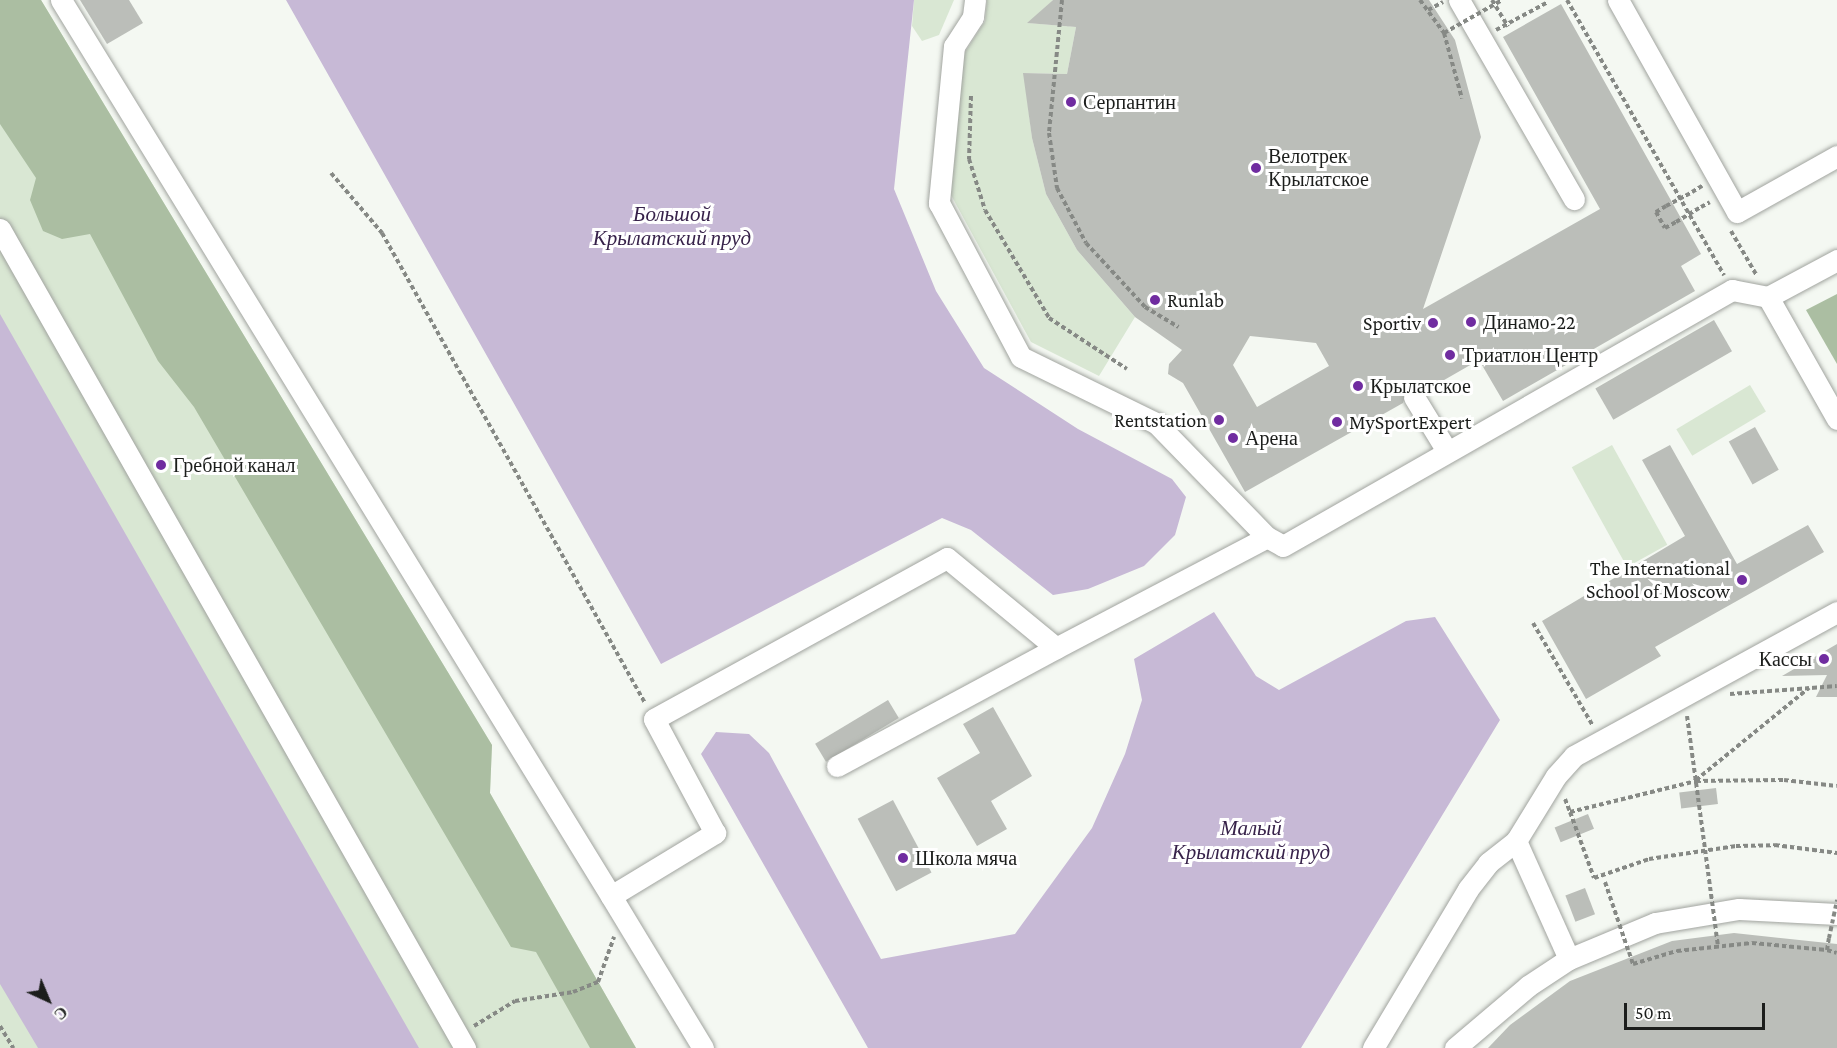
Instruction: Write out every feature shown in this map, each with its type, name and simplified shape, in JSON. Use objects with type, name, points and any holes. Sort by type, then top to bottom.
[{"type":"lane","points":[[62,0],[703,1048]]},
{"type":"lane","points":[[975,0],[973,17],[954,46],[939,203],[1022,357],[1156,423],[1268,537],[1283,546],[1732,290],[1768,297],[1837,260]]},
{"type":"lane","points":[[1460,0],[1574,199]]},
{"type":"lane","points":[[1618,0],[1737,212],[1837,156]]},
{"type":"lane","points":[[0,229],[461,1042]]},
{"type":"lane","points":[[1768,297],[1837,419]]},
{"type":"lane","points":[[1414,397],[1447,451]]},
{"type":"lane","points":[[837,766],[1268,537]]},
{"type":"lane","points":[[610,896],[715,833],[654,719],[947,558],[1056,648]]},
{"type":"lane","points":[[1373,1048],[1468,889],[1488,863],[1516,841],[1556,776],[1574,756],[1837,612]]},
{"type":"lane","points":[[1516,841],[1569,959]]},
{"type":"lane","points":[[1455,1048],[1528,986],[1569,959],[1655,923],[1696,914],[1777,908],[1837,914]]},
{"type":"path","points":[[1062,0],[1049,133],[1057,188],[1086,243],[1145,307],[1178,327]]},
{"type":"path","points":[[1419,0],[1444,33],[1462,99]]},
{"type":"path","points":[[1428,10],[1446,0]]},
{"type":"path","points":[[1444,33],[1493,2],[1502,0]]},
{"type":"path","points":[[1567,0],[1732,290]]},
{"type":"path","points":[[1516,18],[1549,1]]},
{"type":"path","points":[[1493,2],[1508,27]]},
{"type":"path","points":[[971,88],[969,159],[985,210],[1049,318],[1127,369]]},
{"type":"path","points":[[331,173],[382,233],[654,719]]},
{"type":"path","points":[[1701,207],[1665,228],[1656,212],[1705,184]]},
{"type":"path","points":[[1739,245],[1768,297]]},
{"type":"path","points":[[1533,623],[1601,740]]},
{"type":"path","points":[[1719,694],[1837,686]]},
{"type":"path","points":[[1696,781],[1810,687]]},
{"type":"path","points":[[1684,697],[1718,946]]},
{"type":"path","points":[[1556,776],[1594,878],[1649,859],[1705,850],[1775,845],[1837,854]]},
{"type":"path","points":[[1570,812],[1696,781],[1784,780],[1837,786]]},
{"type":"path","points":[[1603,874],[1633,964],[1677,951],[1752,943],[1827,950],[1837,953]]},
{"type":"path","points":[[1827,950],[1837,900]]},
{"type":"path","points":[[461,1042],[515,1001],[573,992],[598,982],[622,914]]},
{"type":"path","points":[[0,1026],[13,1048]]},
{"type":"green space","name":"Гребной канал","points":[[0,0],[41,0],[492,745],[490,793],[636,1048],[0,1048]]},
{"type":"green space","points":[[0,0],[41,0],[492,745],[490,793],[636,1048],[590,1048],[536,952],[511,947],[194,407],[158,361],[90,234],[62,239],[43,231],[30,200],[36,178],[0,124]]},
{"type":"green space","points":[[914,0],[954,0],[939,35],[922,41],[912,26]]},
{"type":"green space","points":[[987,0],[1053,0],[1028,23],[1076,27],[1067,74],[1024,73],[1032,138],[1046,194],[1077,250],[1135,317],[1099,376],[1031,342],[951,195],[963,55],[985,21]]},
{"type":"green space","points":[[1837,294],[1837,364],[1806,310]]},
{"type":"green space","points":[[1750,385],[1766,412],[1692,456],[1676,429]]},
{"type":"green space","points":[[1612,445],[1667,545],[1627,567],[1572,467]]},
{"type":"water","name":"Большой Крылатский пруд","points":[[286,0],[914,0],[894,189],[936,291],[984,368],[1078,429],[1172,479],[1186,497],[1175,535],[1144,566],[1088,589],[1053,595],[971,530],[942,518],[661,664]]},
{"type":"water","points":[[0,314],[419,1048],[38,1048],[0,984]]},
{"type":"water","name":"Малый Крылатский пруд","points":[[1214,612],[1256,676],[1279,690],[1406,621],[1435,617],[1500,720],[1301,1048],[868,1048],[701,754],[716,732],[749,734],[769,753],[881,959],[1015,934],[1092,828],[1125,754],[1142,700],[1134,659]]},
{"type":"building","points":[[80,0],[129,0],[143,23],[107,44]]},
{"type":"building","points":[[1053,0],[1429,0],[1455,40],[1481,137],[1423,309],[1600,209],[1503,37],[1561,4],[1701,254],[1681,266],[1695,291],[1503,401],[1479,360],[1425,391],[1408,386],[1403,403],[1245,492],[1183,383],[1168,374],[1169,364],[1182,350],[1135,317],[1077,250],[1046,194],[1032,138],[1023,73],[1067,74],[1076,27],[1027,23]],"holes":[[[1250,336],[1316,343],[1329,366],[1257,407],[1233,365]]]},
{"type":"building","points":[[1714,320],[1732,351],[1613,420],[1595,388]]},
{"type":"building","points":[[1755,427],[1779,470],[1753,484],[1729,442]]},
{"type":"building","points":[[1670,445],[1737,564],[1808,525],[1824,552],[1655,647],[1661,656],[1586,699],[1542,621],[1685,536],[1642,460]]},
{"type":"building","name":"Кассы","points":[[1837,644],[1837,697],[1816,697],[1827,675],[1782,676]]},
{"type":"building","points":[[888,700],[899,718],[826,762],[815,744]]},
{"type":"building","points":[[993,707],[1032,776],[991,801],[1007,829],[977,846],[937,778],[980,753],[963,724]]},
{"type":"building","points":[[1716,788],[1718,804],[1681,808],[1679,793]]},
{"type":"building","points":[[893,800],[931,872],[896,891],[858,819]]},
{"type":"building","points":[[1588,814],[1594,829],[1561,842],[1555,827]]},
{"type":"building","points":[[1585,888],[1595,914],[1575,922],[1565,896]]},
{"type":"building","points":[[1734,933],[1837,944],[1837,1048],[1488,1048],[1510,1025],[1570,981],[1672,941]]},
{"type":"place","name":"Серпантин","points":[[1071,102]]},
{"type":"place","name":"Велотрек Крылатское","points":[[1256,168]]},
{"type":"place","name":"Runlab","points":[[1155,300]]},
{"type":"place","name":"Динамо-22","points":[[1471,322]]},
{"type":"place","name":"Sportiv","points":[[1433,323]]},
{"type":"place","name":"Триатлон Центр","points":[[1450,355]]},
{"type":"place","name":"Крылатское","points":[[1358,386]]},
{"type":"place","name":"Rentstation","points":[[1219,420]]},
{"type":"place","name":"MySportExpert","points":[[1337,422]]},
{"type":"place","name":"Арена","points":[[1233,438]]},
{"type":"place","name":"Гребной канал","points":[[161,465]]},
{"type":"place","name":"The International School of Moscow","points":[[1742,580]]},
{"type":"place","name":"Кассы","points":[[1824,659]]},
{"type":"place","name":"Школа мяча","points":[[903,858]]}]
